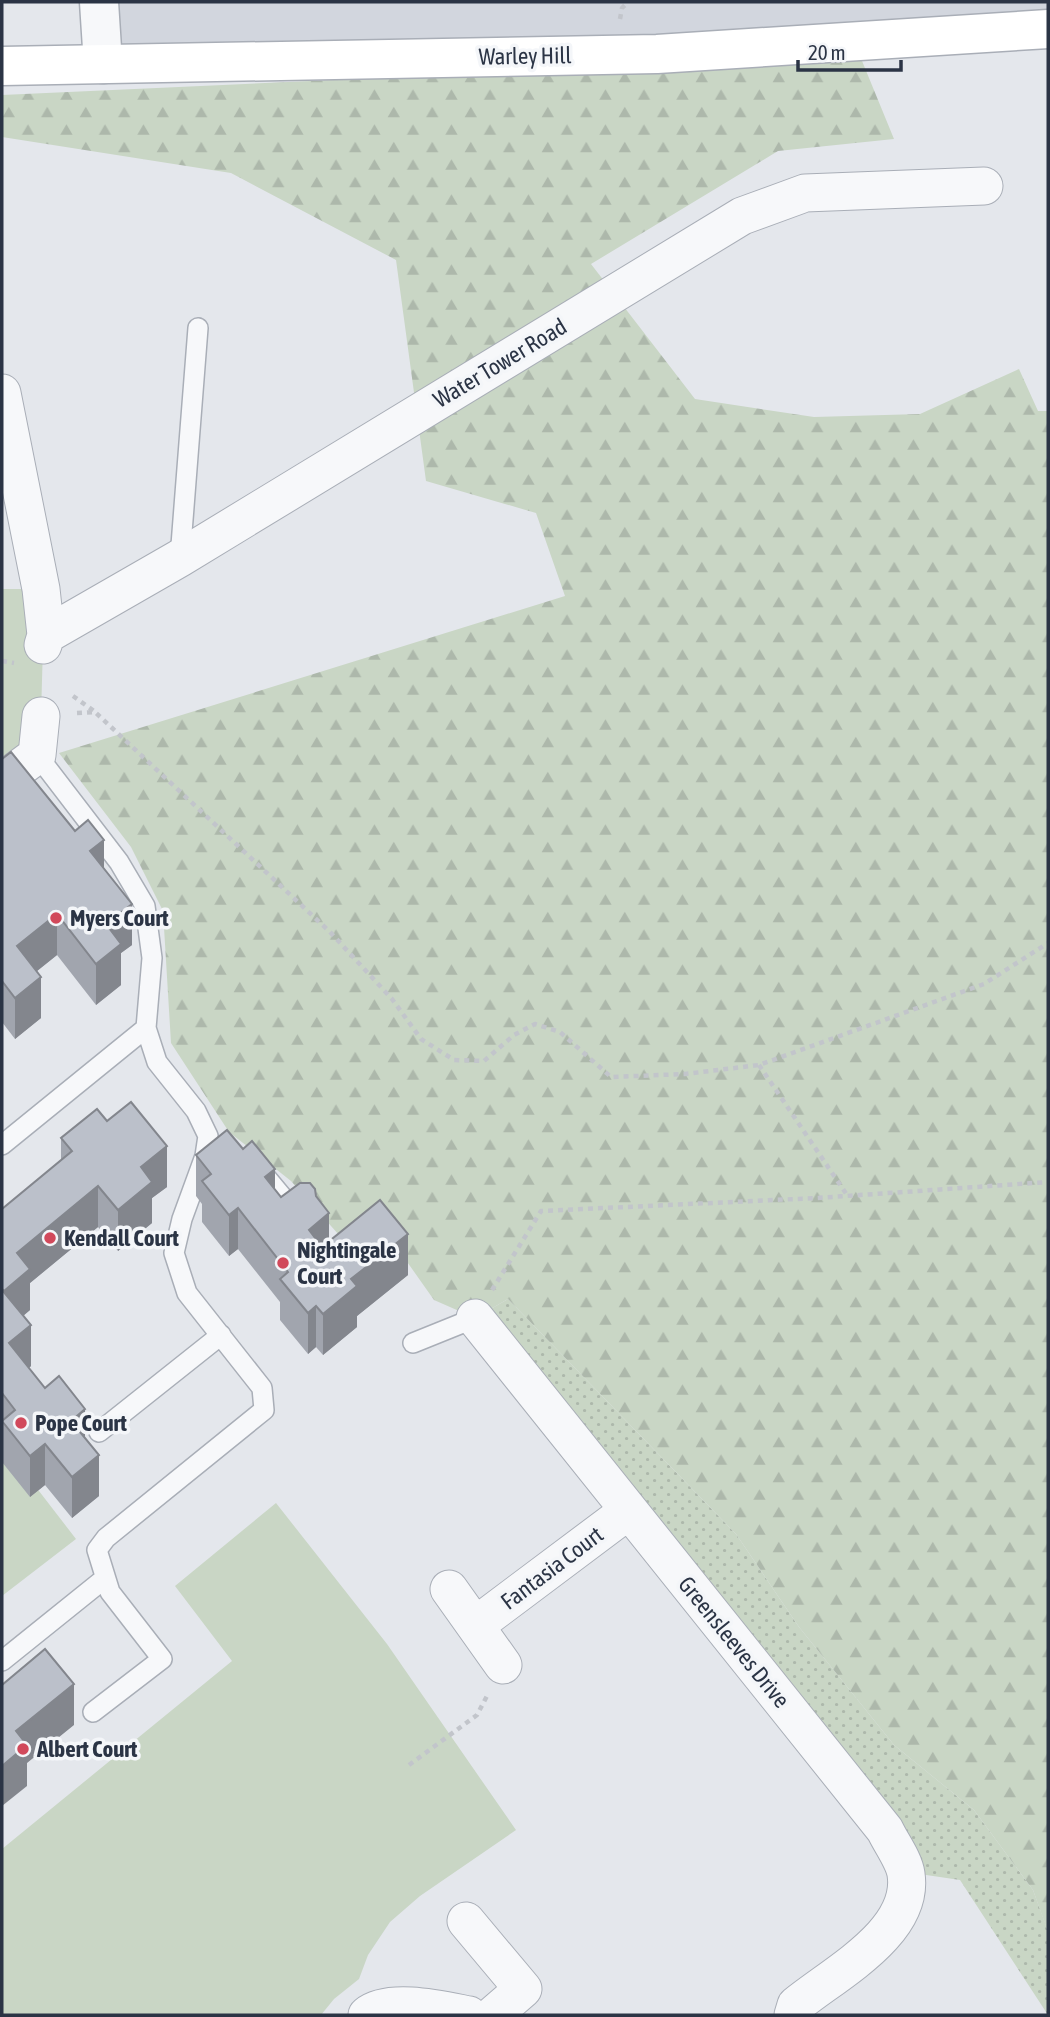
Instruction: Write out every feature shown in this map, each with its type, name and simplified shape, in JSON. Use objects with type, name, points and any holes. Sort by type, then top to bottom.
[{"type":"main road","name":"Warley Hill","points":[[2,66],[657,54],[1048,29]]},
{"type":"street","points":[[99,2],[103,64]]},
{"type":"street","name":"Water Tower Road","points":[[2,393],[41,589],[45,640],[742,216],[804,193],[984,186]]},
{"type":"street","points":[[2,782],[37,755],[41,716]]},
{"type":"street","name":"Greensleeves Drive","points":[[475,1318],[885,1830],[906,1872],[907,1897],[899,1918],[859,1957],[796,2005],[793,2015]]},
{"type":"street","name":"Fantasia Court","points":[[476,1625],[628,1511]]},
{"type":"street","points":[[449,1589],[503,1665]]},
{"type":"street","points":[[466,1921],[523,1989],[493,2015]]},
{"type":"street","points":[[367,2015],[372,2011],[405,2006],[469,2015]]},
{"type":"lane","points":[[180,558],[198,328]]},
{"type":"lane","points":[[37,755],[119,862],[145,906],[152,958],[146,1028],[157,1062],[196,1111],[215,1155],[182,1219],[174,1253],[187,1293],[262,1388],[264,1410],[106,1538],[97,1550],[104,1579],[162,1659],[93,1712]]},
{"type":"lane","points":[[2,1145],[146,1028]]},
{"type":"lane","points":[[251,1159],[285,1200]]},
{"type":"lane","points":[[413,1343],[475,1318]]},
{"type":"lane","points":[[99,1432],[221,1335]]},
{"type":"lane","points":[[2,1661],[104,1579]]},
{"type":"path","points":[[41,716],[95,712],[330,932],[393,999],[421,1039],[454,1060],[484,1061],[514,1035],[535,1024],[560,1032],[611,1077],[685,1074],[759,1065],[984,984],[1048,943]]},
{"type":"path","points":[[759,1065],[848,1195]]},
{"type":"path","points":[[475,1318],[541,1211],[1048,1182]]},
{"type":"path","points":[[409,1765],[477,1715],[503,1665]]},
{"type":"shaded area","points":[[99,2],[1048,2],[1048,29],[103,64]]},
{"type":"green space","points":[[860,56],[894,139],[778,151],[591,264],[695,399],[814,417],[920,414],[1019,369],[1038,411],[1048,411],[1048,1932],[1033,1890],[974,1810],[894,1745],[799,1627],[736,1534],[508,1299],[475,1318],[434,1300],[398,1249],[347,1244],[291,1181],[229,1132],[171,1043],[163,911],[131,847],[59,753],[565,596],[536,513],[426,481],[396,260],[231,173],[2,137],[2,95]]},
{"type":"green space","points":[[2,589],[41,589],[43,645],[41,716],[2,781]]},
{"type":"green space","points":[[508,1299],[736,1534],[799,1627],[894,1745],[974,1810],[1033,1890],[1048,1931],[1048,2015],[960,1880],[906,1872],[475,1318]]},
{"type":"green space","points":[[2,1443],[76,1539],[2,1596]]},
{"type":"green space","points":[[276,1503],[387,1644],[516,1830],[420,1896],[390,1922],[368,1955],[359,1979],[334,1999],[321,2015],[2,2015],[2,1849],[232,1661],[175,1586]]},
{"type":"building","name":"Myers Court","points":[[11,752],[75,831],[88,820],[104,840],[90,851],[132,904],[106,924],[121,944],[96,964],[57,914],[17,946],[41,977],[15,998],[2,981],[2,759]]},
{"type":"building","points":[[131,1102],[167,1146],[141,1167],[152,1182],[118,1210],[98,1186],[17,1253],[30,1269],[4,1291],[2,1209],[72,1151],[61,1138],[97,1109],[107,1121]]},
{"type":"building","points":[[227,1130],[243,1149],[252,1141],[275,1169],[265,1177],[281,1197],[300,1183],[310,1183],[315,1189],[316,1196],[329,1213],[309,1230],[322,1247],[380,1200],[408,1234],[351,1279],[357,1286],[323,1314],[316,1306],[308,1313],[280,1279],[288,1272],[238,1208],[229,1215],[202,1181],[211,1174],[196,1155]]},
{"type":"building","points":[[3,1291],[31,1325],[9,1343],[45,1388],[59,1376],[85,1409],[71,1421],[99,1455],[72,1477],[45,1444],[30,1456],[2,1421],[15,1410],[2,1393]]},
{"type":"building","points":[[45,1649],[74,1684],[16,1731],[27,1745],[2,1766],[2,1685]]},
{"type":"place","name":"Myers Court","points":[[56,918]]},
{"type":"place","name":"Kendall Court","points":[[50,1238]]},
{"type":"place","name":"Nightingale Court","points":[[283,1263]]},
{"type":"place","name":"Pope Court","points":[[21,1423]]},
{"type":"place","name":"Albert Court","points":[[23,1749]]}]
